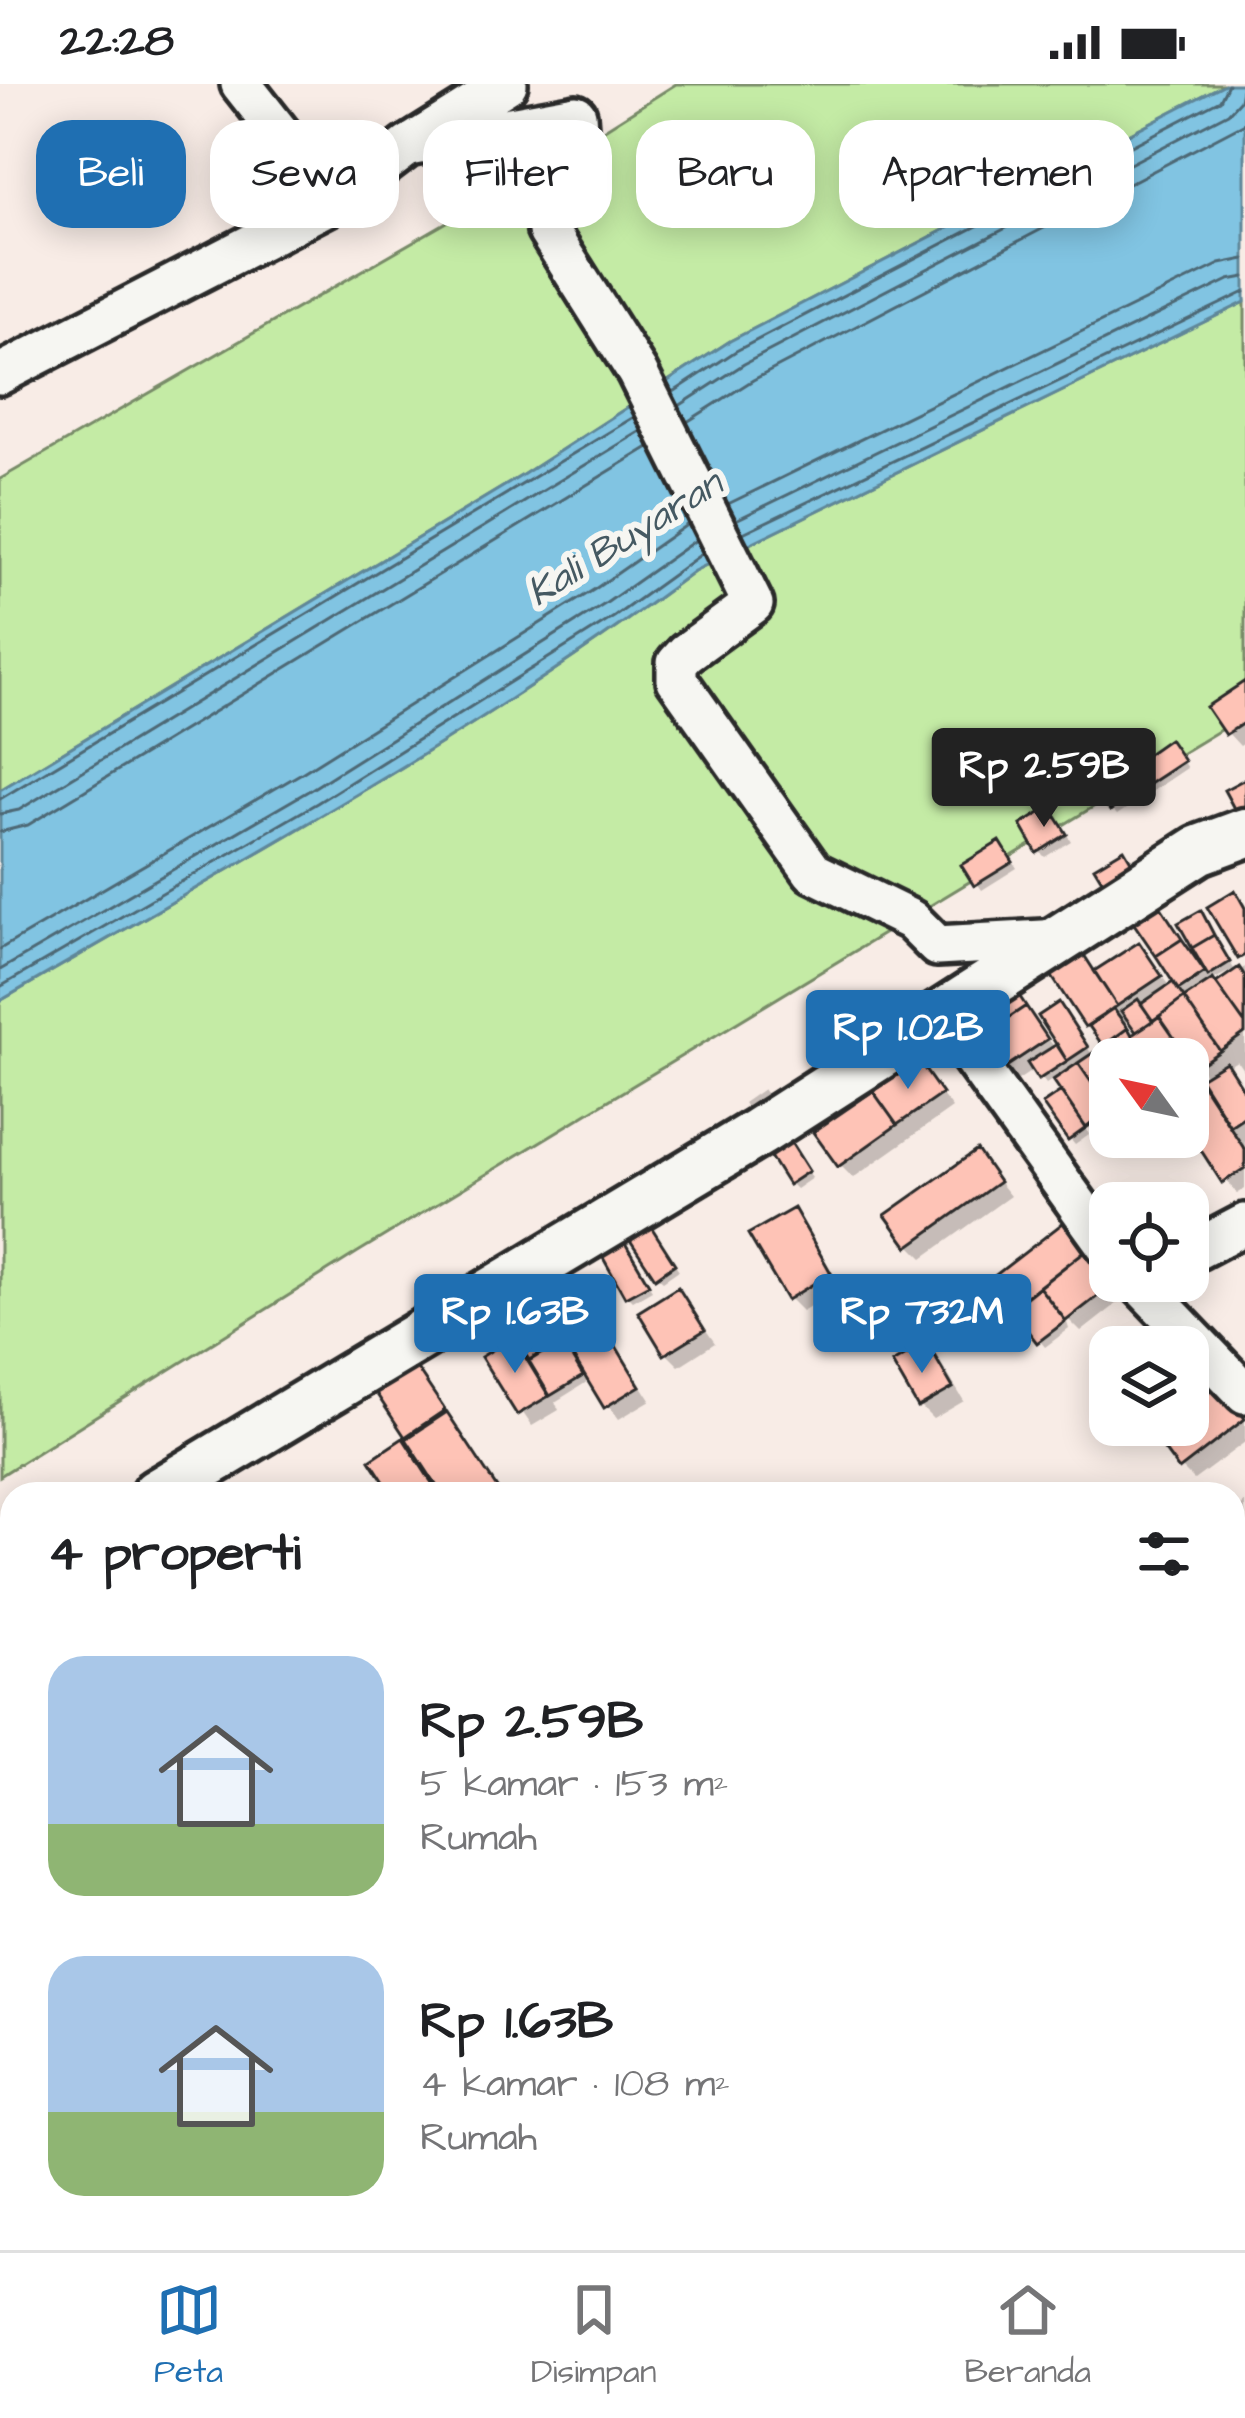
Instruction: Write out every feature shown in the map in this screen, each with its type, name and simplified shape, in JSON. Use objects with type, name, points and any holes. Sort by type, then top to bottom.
[{"type":"street","points":[[241,84],[269,120]]},
{"type":"street","points":[[399,153],[507,84]]},
{"type":"street","points":[[408,146],[584,100],[579,155],[548,231],[637,372],[753,604],[686,653],[675,671],[813,872],[911,920],[937,946],[1063,939]]},
{"type":"street","points":[[0,374],[284,228]]},
{"type":"street","points":[[176,1482],[943,1017],[1199,850],[1245,833]]},
{"type":"street","points":[[943,1017],[1089,1221]]},
{"type":"street","points":[[1209,1243],[1245,1224]]},
{"type":"street","points":[[1154,1302],[1245,1394]]},
{"type":"green space","points":[[676,84],[1225,84],[1134,131],[1134,120],[839,120],[839,228],[948,228],[730,341],[521,476],[0,790],[0,479],[437,228],[612,228],[612,124]]},
{"type":"green space","points":[[1245,302],[1245,715],[358,1252],[0,1476],[0,1001],[441,743],[694,571]]},
{"type":"water","name":"Kali Buyaran","points":[[1225,84],[1245,84],[1245,302],[694,571],[441,743],[0,1001],[0,790],[521,476],[730,341],[948,228],[1134,228],[1134,131]]},
{"type":"building","points":[[1245,681],[1245,722],[1225,735],[1206,707]]},
{"type":"building","points":[[1169,739],[1184,761],[1146,786],[1132,765]]},
{"type":"building","points":[[1132,765],[1146,786],[1110,811],[1095,790]]},
{"type":"building","points":[[1245,779],[1245,812],[1238,816],[1224,790]]},
{"type":"building","points":[[1050,807],[1067,834],[1037,853],[1021,825]]},
{"type":"building","points":[[1000,841],[1013,862],[974,886],[961,865]]},
{"type":"building","points":[[1124,849],[1141,878],[1111,895],[1094,867]]},
{"type":"building","points":[[1235,890],[1245,908],[1245,955],[1238,959],[1207,907]]},
{"type":"building","points":[[1155,898],[1182,939],[1156,956],[1128,915]]},
{"type":"building","points":[[1201,910],[1214,935],[1192,948],[1178,923]]},
{"type":"building","points":[[1214,935],[1230,962],[1208,976],[1192,948]]},
{"type":"building","points":[[1073,938],[1117,1006],[1085,1027],[1041,960]]},
{"type":"building","points":[[1182,939],[1205,972],[1178,990],[1156,956]]},
{"type":"building","points":[[1139,942],[1162,976],[1117,1006],[1094,971]]},
{"type":"building","points":[[1239,967],[1245,976],[1245,1024],[1216,983]]},
{"type":"building","points":[[1213,979],[1245,1024],[1245,1033],[1220,1051],[1184,998]]},
{"type":"building","points":[[1010,982],[1026,1006],[981,1036],[965,1011]]},
{"type":"building","points":[[1173,982],[1184,998],[1153,1021],[1141,1004]]},
{"type":"building","points":[[1184,998],[1220,1051],[1209,1058],[1209,1038],[1174,1038],[1159,1016]]},
{"type":"building","points":[[1138,999],[1153,1021],[1136,1032],[1121,1011]]},
{"type":"building","points":[[1059,1002],[1088,1047],[1067,1061],[1038,1016]]},
{"type":"building","points":[[1026,1006],[1048,1039],[1003,1069],[981,1036]]},
{"type":"building","points":[[1113,1008],[1128,1028],[1114,1038],[1097,1038],[1089,1026]]},
{"type":"building","points":[[1159,1016],[1174,1038],[1134,1038],[1132,1035]]},
{"type":"building","points":[[1128,1028],[1135,1038],[1114,1038]]},
{"type":"building","points":[[1057,1044],[1067,1061],[1038,1080],[1027,1063]]},
{"type":"building","points":[[1089,1056],[1089,1079],[1078,1063]]},
{"type":"building","points":[[918,1060],[942,1094],[897,1125],[873,1091]]},
{"type":"building","points":[[1226,1062],[1245,1092],[1245,1116],[1230,1126],[1209,1092],[1209,1072]]},
{"type":"building","points":[[1078,1063],[1089,1079],[1086,1128],[1053,1080]]},
{"type":"building","points":[[873,1091],[897,1125],[838,1167],[813,1132]]},
{"type":"building","points":[[1061,1091],[1086,1128],[1068,1141],[1042,1104]]},
{"type":"building","points":[[1209,1094],[1245,1150],[1245,1168],[1222,1183],[1206,1158]]},
{"type":"building","points":[[785,1133],[809,1171],[788,1185],[764,1147]]},
{"type":"building","points":[[977,1150],[999,1182],[908,1247],[885,1215]]},
{"type":"building","points":[[794,1208],[831,1273],[787,1300],[748,1234]]},
{"type":"building","points":[[643,1214],[675,1264],[655,1278],[622,1228]]},
{"type":"building","points":[[1068,1219],[1089,1246],[1010,1309],[988,1281]]},
{"type":"building","points":[[625,1243],[649,1284],[625,1297],[602,1256]]},
{"type":"building","points":[[1089,1248],[1090,1302],[1066,1321],[1039,1287]]},
{"type":"building","points":[[577,1281],[599,1318],[563,1340],[540,1303]]},
{"type":"building","points":[[678,1287],[705,1330],[664,1355],[638,1312]]},
{"type":"building","points":[[1039,1287],[1066,1321],[1037,1343],[1011,1309]]},
{"type":"building","points":[[539,1303],[562,1340],[529,1360],[506,1323]]},
{"type":"building","points":[[910,1311],[927,1343],[903,1357],[885,1325]]},
{"type":"building","points":[[599,1318],[640,1386],[604,1408],[563,1340]]},
{"type":"building","points":[[513,1337],[549,1396],[517,1415],[481,1357]]},
{"type":"building","points":[[562,1341],[583,1376],[550,1396],[529,1361]]},
{"type":"building","points":[[927,1343],[953,1388],[918,1408],[892,1363]]},
{"type":"building","points":[[412,1361],[445,1410],[405,1437],[372,1387]]},
{"type":"building","points":[[1220,1384],[1245,1419],[1179,1470],[1161,1446],[1209,1446],[1209,1392]]},
{"type":"building","points":[[447,1412],[493,1482],[434,1482],[406,1439]]},
{"type":"building","points":[[403,1438],[431,1482],[384,1482],[370,1460]]}]
